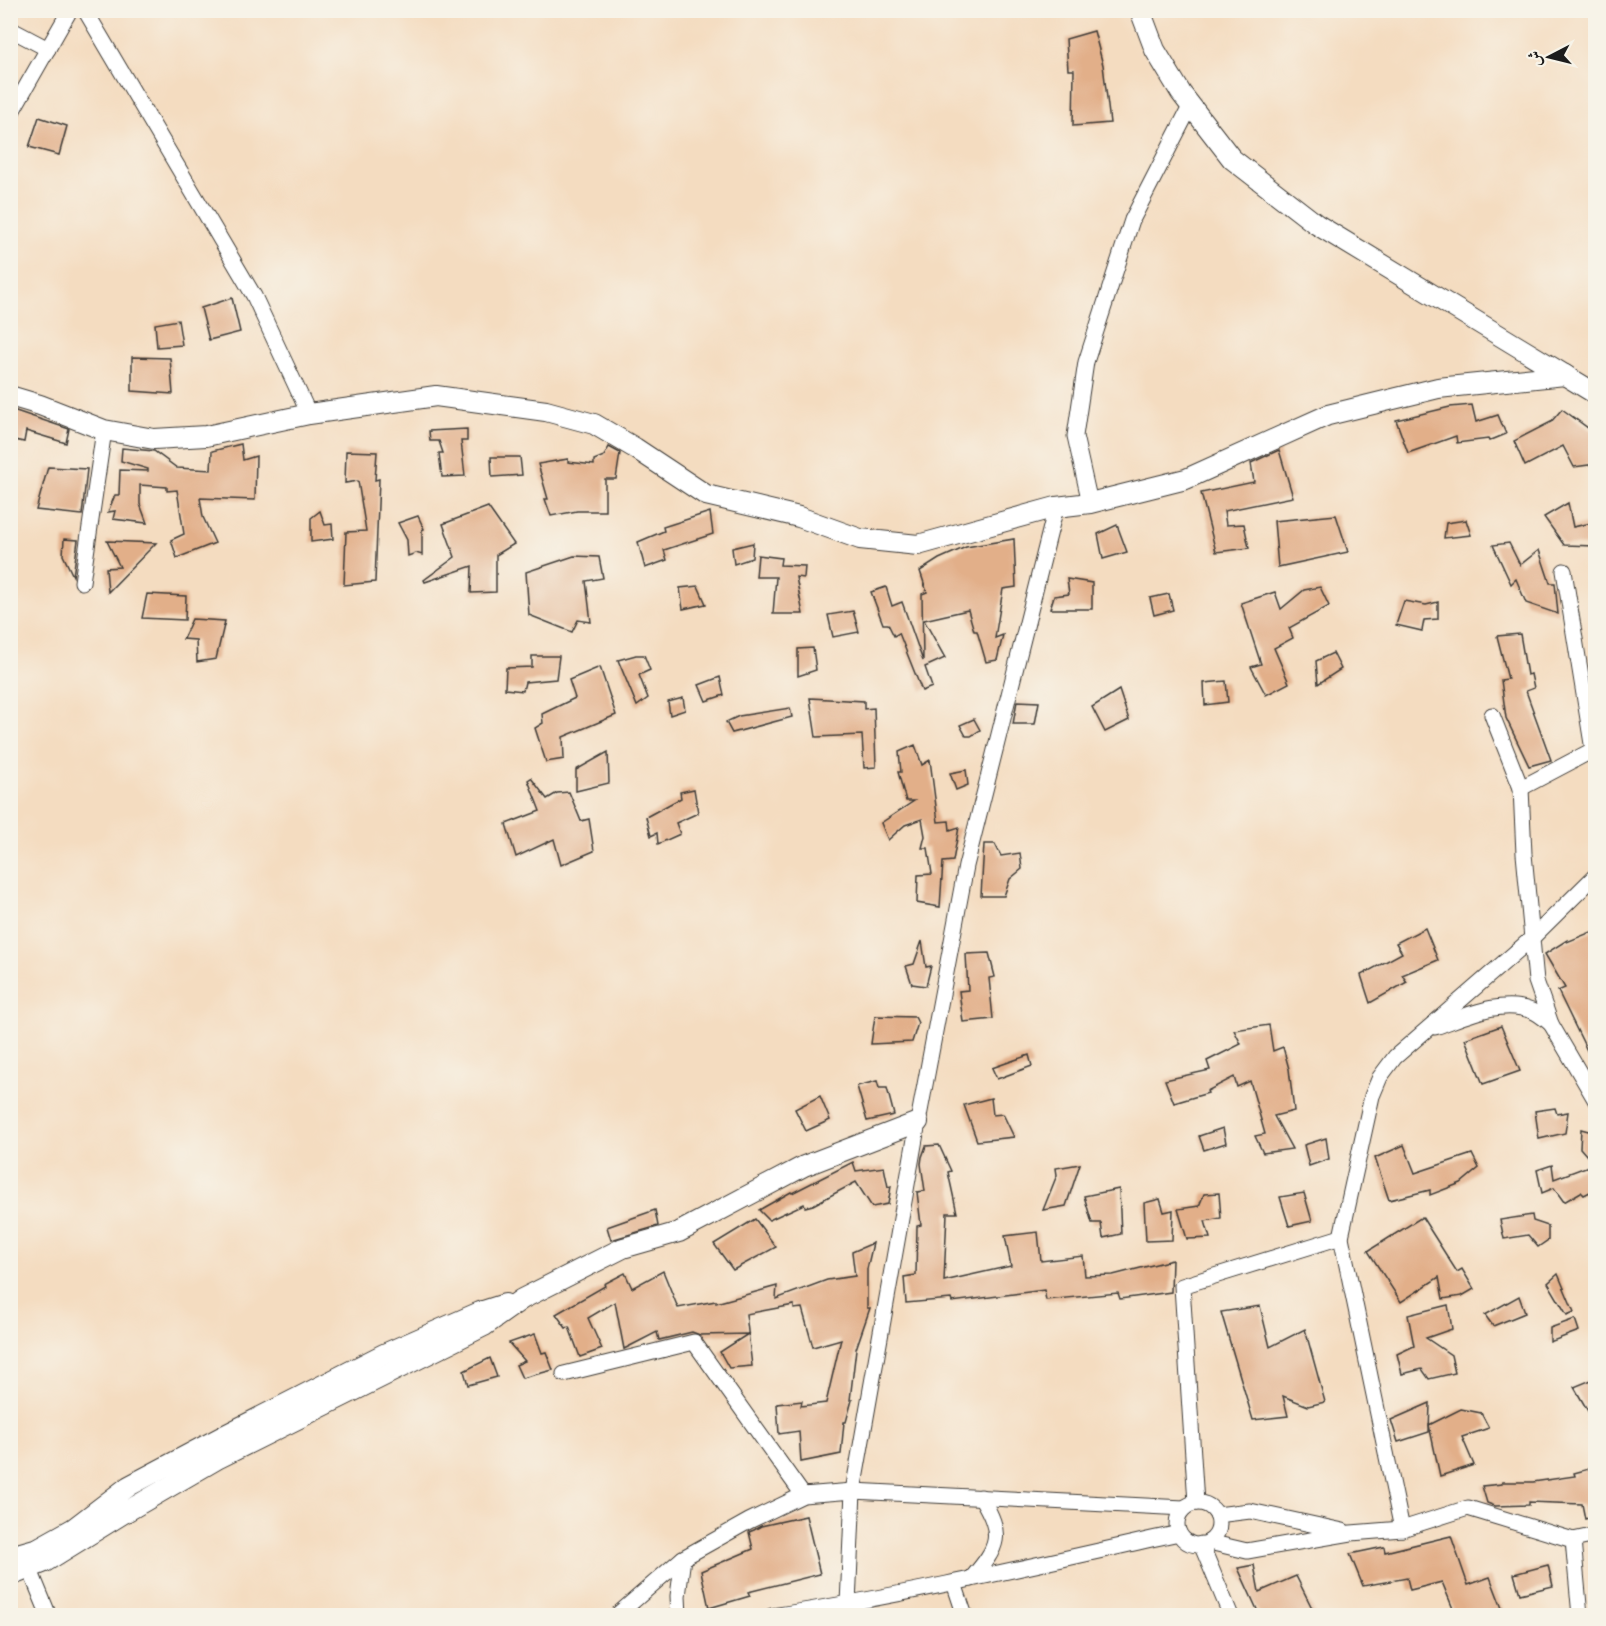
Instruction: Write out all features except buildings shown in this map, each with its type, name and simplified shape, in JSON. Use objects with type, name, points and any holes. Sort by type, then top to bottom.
[{"type":"street","points":[[10,115],[70,10]]},
{"type":"street","points":[[85,10],[254,296],[309,414]]},
{"type":"street","points":[[1140,10],[1155,50],[1181,93],[1232,159],[1316,224],[1596,394]]},
{"type":"street","points":[[10,29],[48,49]]},
{"type":"street","points":[[1090,503],[1075,436],[1086,362],[1132,220],[1191,105]]},
{"type":"street","points":[[10,396],[104,430],[154,439],[206,436],[309,414],[436,396],[546,411],[594,424],[706,495],[799,518],[860,539],[918,545],[1056,507],[1090,503],[1186,479],[1328,415],[1438,388],[1565,375]]},
{"type":"street","points":[[82,582],[104,430]]},
{"type":"street","points":[[848,1604],[853,1491],[966,866],[1056,507]]},
{"type":"street","points":[[1521,788],[1593,750],[1564,571]]},
{"type":"street","points":[[1492,715],[1521,788],[1524,854],[1536,981],[1551,1024],[1596,1101]]},
{"type":"street","points":[[1402,1529],[1341,1237],[1372,1096],[1380,1077],[1395,1057],[1531,939],[1596,875]]},
{"type":"street","points":[[1426,1030],[1489,1009],[1514,1006],[1532,1011],[1551,1024]]},
{"type":"street","points":[[21,1559],[45,1562],[217,1459],[484,1326],[522,1299],[623,1248],[679,1232],[804,1166],[918,1122]]},
{"type":"street","points":[[1341,1237],[1182,1286],[1190,1505],[1178,1520],[1179,1533],[1188,1542],[1247,1551],[1351,1533],[1402,1529],[1468,1508],[1573,1540],[1596,1535]]},
{"type":"street","points":[[564,1374],[694,1342],[803,1495]]},
{"type":"street","points":[[616,1616],[683,1558],[749,1521],[803,1495],[853,1491],[1209,1505],[1217,1515],[1219,1528],[1215,1536],[1205,1543]]},
{"type":"street","points":[[971,1579],[994,1549],[996,1536],[994,1522],[981,1497]]},
{"type":"street","points":[[1217,1515],[1250,1511],[1351,1533]]},
{"type":"street","points":[[772,1616],[954,1583],[1179,1533]]},
{"type":"street","points":[[1573,1540],[1580,1616]]},
{"type":"street","points":[[1205,1543],[1231,1616]]},
{"type":"street","points":[[679,1616],[678,1596],[683,1558]]},
{"type":"street","points":[[10,1576],[21,1559]]},
{"type":"street","points":[[21,1559],[49,1616]]},
{"type":"street","points":[[954,1583],[965,1616]]}]
